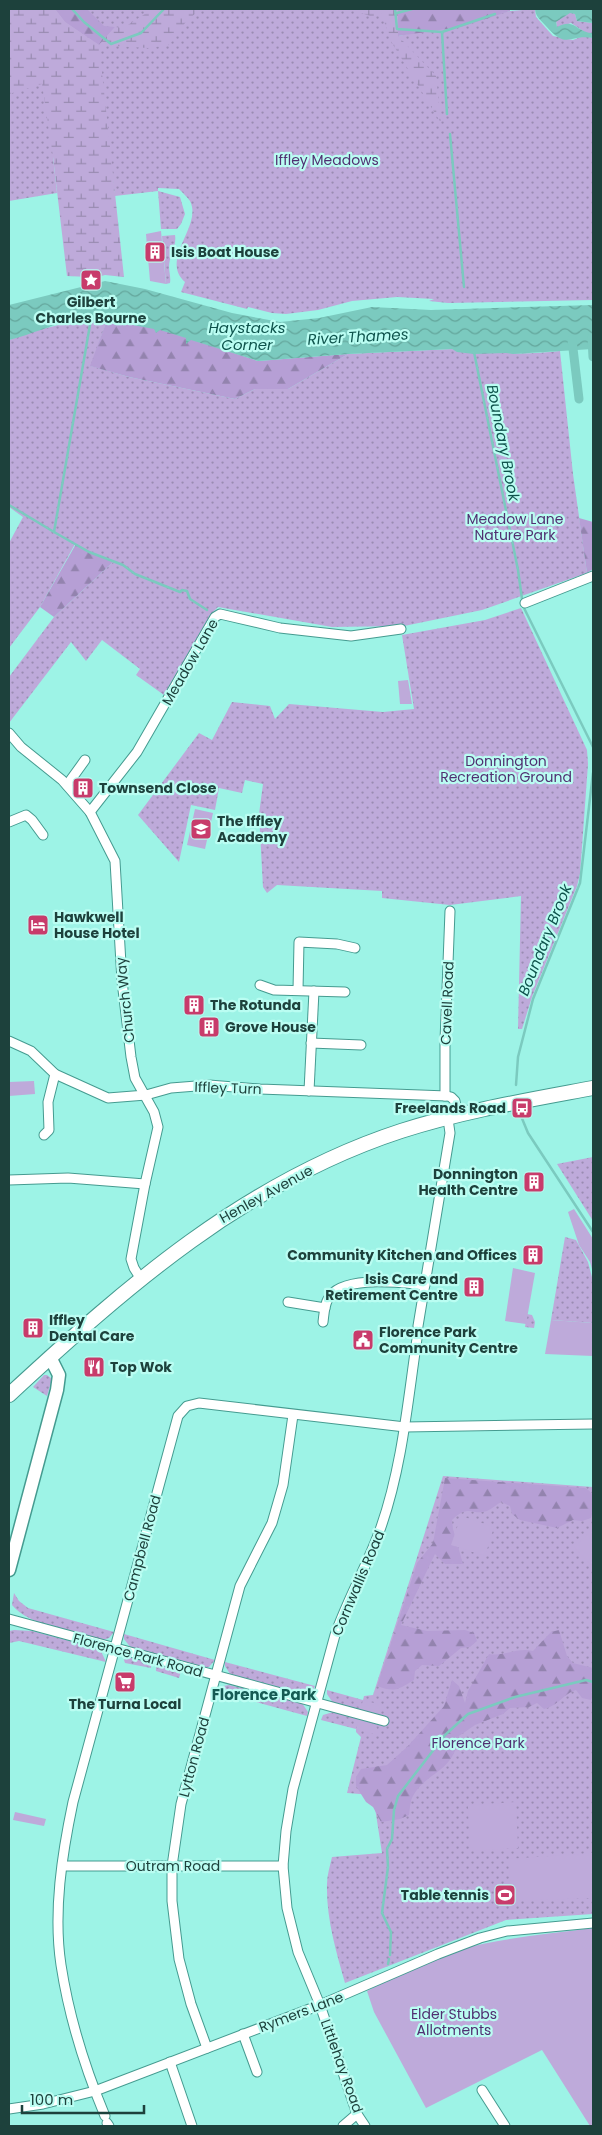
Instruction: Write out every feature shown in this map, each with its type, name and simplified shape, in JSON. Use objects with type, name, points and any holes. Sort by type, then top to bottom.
[{"type":"main road","name":"Henley Avenue","points":[[9,1395],[50,1357],[142,1279],[210,1226],[251,1200],[302,1172],[377,1140],[453,1118],[520,1102],[593,1088]]},
{"type":"main road","points":[[9,1570],[58,1385],[58,1370],[50,1357]]},
{"type":"street","points":[[525,603],[593,576]]},
{"type":"street","name":"Meadow Lane","points":[[90,812],[137,752],[215,617],[220,614],[280,628],[351,636],[401,629]]},
{"type":"street","name":"Church Way","points":[[9,733],[21,747],[67,785],[90,812],[114,861],[121,966],[131,1057],[135,1078],[146,1094]]},
{"type":"street","points":[[67,785],[85,760]]},
{"type":"street","points":[[9,822],[26,815],[43,834]]},
{"type":"street","name":"Cavell Road","points":[[445,1096],[450,911]]},
{"type":"street","points":[[298,990],[299,942],[337,944],[355,948]]},
{"type":"street","points":[[260,985],[267,989],[345,992]]},
{"type":"street","points":[[309,1090],[314,991]]},
{"type":"street","name":"Iffley Turn","points":[[9,1041],[31,1051],[55,1074],[108,1098],[146,1094],[171,1088],[209,1085],[445,1096]]},
{"type":"street","points":[[311,1044],[361,1046]]},
{"type":"street","points":[[44,1134],[49,1130],[48,1102],[55,1074]]},
{"type":"street","points":[[142,1279],[134,1268],[131,1259],[158,1127],[146,1094]]},
{"type":"street","points":[[445,1096],[451,1097],[455,1101],[453,1118]]},
{"type":"street","name":"Cornwallis Road","points":[[320,2005],[298,1952],[287,1908],[283,1866],[286,1831],[293,1789],[342,1614],[365,1568],[393,1490],[405,1427],[418,1329],[453,1118]]},
{"type":"street","points":[[9,1180],[68,1178],[145,1184]]},
{"type":"street","points":[[323,1322],[328,1299],[334,1292],[343,1287],[364,1283],[391,1282],[425,1285]]},
{"type":"street","points":[[288,1302],[325,1308]]},
{"type":"street","name":"Campbell Road","points":[[107,2122],[94,2090],[75,2029],[61,1965],[58,1915],[66,1834],[73,1802],[178,1416],[187,1406],[199,1403],[405,1427],[593,1424]]},
{"type":"street","name":"Lytton Road","points":[[208,2048],[191,2004],[179,1959],[172,1901],[172,1866],[181,1804],[240,1586],[272,1523],[283,1485],[293,1415]]},
{"type":"street","name":"Florence Park Road","points":[[9,1620],[384,1721]]},
{"type":"street","name":"Outram Road","points":[[63,1866],[283,1866]]},
{"type":"street","name":"Rymers Lane","points":[[9,2109],[43,2104],[94,2090],[320,2005],[480,1938],[508,1931],[593,1923]]},
{"type":"street","name":"Littlehay Road","points":[[320,2005],[358,2114],[365,2126]]},
{"type":"street","points":[[243,2034],[257,2072]]},
{"type":"street","points":[[170,2062],[192,2126]]},
{"type":"street","points":[[482,2090],[505,2126]]},
{"type":"street","points":[[343,2126],[358,2114]]},
{"type":"green space","name":"Iffley Meadows","points":[[9,9],[398,9],[399,36],[510,11],[535,9],[536,17],[553,36],[573,40],[583,36],[593,38],[593,300],[448,303],[429,301],[434,299],[397,297],[352,301],[318,310],[286,314],[272,313],[248,307],[247,309],[181,292],[185,282],[178,273],[177,263],[191,221],[190,201],[179,189],[158,188],[158,191],[115,196],[99,68],[53,157],[57,193],[9,201]]},
{"type":"green space","points":[[9,9],[55,9],[65,22],[99,45],[124,277],[105,275],[90,279],[89,277],[67,276],[42,84],[9,94]]},
{"type":"green space","points":[[55,9],[87,9],[104,26],[115,27],[99,45],[65,22]]},
{"type":"green space","points":[[153,9],[200,9],[185,23],[169,45],[148,48],[99,45],[115,27],[123,28]]},
{"type":"green space","points":[[349,9],[398,9],[398,36],[436,76],[441,123],[392,43],[381,13],[373,17]]},
{"type":"green space","points":[[398,9],[510,9],[510,11],[461,27],[398,36]]},
{"type":"green space","points":[[570,12],[575,14],[577,21],[593,23],[593,33],[586,33],[571,23],[557,28],[556,21]]},
{"type":"green space","points":[[158,191],[180,197],[185,214],[177,229],[161,229]]},
{"type":"green space","points":[[161,231],[166,284],[150,281],[146,234]]},
{"type":"green space","points":[[175,235],[175,243],[169,263],[170,283],[166,284],[162,236]]},
{"type":"green space","name":"Meadow Lane Nature Park","points":[[107,320],[91,366],[129,377],[235,399],[255,389],[288,389],[348,354],[452,349],[466,353],[560,351],[573,474],[587,573],[482,610],[404,626],[332,627],[218,607],[211,614],[164,695],[136,675],[140,669],[102,640],[86,661],[71,642],[9,723],[9,677],[54,617],[113,562],[75,544],[40,607],[9,648],[9,543],[23,517],[9,507],[9,340],[38,330],[75,321]]},
{"type":"green space","points":[[107,320],[160,329],[258,361],[348,354],[288,389],[255,389],[235,399],[129,377],[90,366]]},
{"type":"green space","points":[[579,518],[593,522],[593,569],[587,573]]},
{"type":"green space","points":[[76,544],[113,562],[54,617],[40,607]]},
{"type":"green space","name":"Donnington Recreation Ground","points":[[521,608],[587,750],[588,764],[580,874],[577,886],[532,997],[522,1029],[518,1029],[521,896],[450,905],[382,898],[382,891],[277,885],[267,893],[263,887],[259,814],[263,784],[245,780],[242,793],[219,788],[215,810],[191,805],[179,862],[138,815],[199,733],[212,740],[232,702],[270,706],[275,719],[289,704],[383,712],[414,709],[402,635],[485,620]]},
{"type":"green space","points":[[408,680],[412,704],[400,704],[398,681]]},
{"type":"green space","points":[[195,809],[213,813],[205,849],[187,845]]},
{"type":"green space","points":[[34,1081],[35,1094],[9,1096],[9,1082]]},
{"type":"green space","points":[[593,1157],[593,1221],[557,1164]]},
{"type":"green space","points":[[574,1209],[593,1239],[593,1273],[590,1262],[579,1245],[568,1212]]},
{"type":"green space","points":[[565,1237],[576,1240],[588,1262],[593,1281],[593,1323],[551,1320]]},
{"type":"green space","points":[[513,1268],[535,1273],[526,1324],[505,1321]]},
{"type":"green space","points":[[527,1314],[532,1315],[535,1322],[534,1328],[525,1327]]},
{"type":"green space","points":[[551,1320],[593,1323],[593,1356],[545,1354]]},
{"type":"green space","points":[[44,1375],[52,1379],[47,1396],[33,1387]]},
{"type":"green space","name":"Florence Park","points":[[443,1476],[593,1487],[593,1914],[506,1920],[345,1983],[332,1934],[328,1909],[327,1881],[332,1857],[382,1853],[373,1795],[347,1793],[361,1737],[356,1732],[356,1729],[321,1720],[323,1715],[333,1712],[358,1719],[360,1712],[333,1703],[327,1694],[327,1690],[363,1700],[364,1696],[373,1695]]},
{"type":"green space","points":[[445,1478],[585,1488],[593,1497],[594,1505],[591,1518],[582,1521],[573,1520],[557,1528],[520,1520],[512,1514],[510,1506],[501,1502],[487,1511],[463,1512],[452,1520],[463,1564],[445,1564],[435,1554],[401,1625],[427,1631],[465,1630],[474,1633],[477,1641],[470,1647],[461,1648],[439,1666],[422,1665],[415,1671],[414,1680],[404,1686],[393,1690],[383,1688],[377,1686],[417,1563],[433,1543]]},
{"type":"green space","points":[[461,1516],[494,1527],[485,1556],[451,1545]]},
{"type":"green space","points":[[593,1529],[593,1567],[574,1547]]},
{"type":"green space","points":[[14,1593],[19,1601],[28,1608],[114,1632],[109,1638],[103,1640],[41,1623],[20,1612],[12,1605]]},
{"type":"green space","points":[[559,1630],[567,1656],[573,1663],[593,1668],[593,1696],[591,1700],[582,1698],[576,1690],[544,1709],[537,1703],[529,1707],[510,1708],[503,1714],[475,1725],[459,1736],[456,1748],[446,1765],[419,1788],[412,1798],[409,1815],[400,1819],[381,1822],[373,1807],[366,1802],[356,1786],[356,1777],[361,1769],[387,1765],[407,1747],[444,1706],[452,1680],[459,1686],[465,1703],[468,1691],[489,1654],[495,1655],[521,1650],[533,1651],[551,1632]]},
{"type":"green space","points":[[9,1631],[32,1631],[100,1649],[106,1662],[19,1641],[9,1643]]},
{"type":"green space","points":[[124,1634],[215,1660],[209,1667],[203,1667],[131,1648],[124,1639]]},
{"type":"green space","points":[[127,1656],[151,1663],[151,1668],[125,1663],[124,1660]]},
{"type":"green space","points":[[225,1662],[315,1686],[313,1690],[305,1694],[230,1674],[225,1666]]},
{"type":"green space","points":[[162,1665],[181,1671],[179,1678],[156,1671],[156,1667]]},
{"type":"green space","points":[[229,1685],[302,1703],[308,1712],[307,1716],[219,1692],[223,1686]]},
{"type":"green space","points":[[363,1700],[385,1706],[384,1710],[375,1715],[360,1711]]},
{"type":"green space","points":[[359,1719],[372,1723],[377,1728],[377,1735],[356,1729]]},
{"type":"green space","points":[[516,1802],[518,1848],[470,1851],[468,1805]]},
{"type":"green space","points":[[15,1812],[46,1819],[44,1826],[13,1820]]},
{"type":"green space","points":[[593,1853],[593,1898],[512,1901],[508,1859]]},
{"type":"green space","name":"Elder Stubbs Allotments","points":[[593,1928],[593,2126],[590,2126],[542,2050],[426,2108],[374,2012],[367,1991],[423,1963],[458,1950],[508,1939]]},
{"type":"water","points":[[535,9],[593,9],[593,23],[577,21],[575,14],[570,13],[556,22],[557,27],[568,24],[583,31],[593,33],[593,38],[584,37],[568,40],[559,37],[538,17]]},
{"type":"water","points":[[105,281],[145,289],[232,313],[280,322],[319,318],[372,307],[431,310],[593,305],[593,349],[513,354],[474,354],[457,352],[452,349],[258,361],[191,340],[186,344],[186,338],[160,330],[156,333],[154,329],[96,320],[59,324],[9,340],[9,305]]},
{"type":"waterway","points":[[72,9],[84,22],[111,44],[141,33],[164,9]]},
{"type":"waterway","points":[[395,9],[397,29],[442,32],[495,14]]},
{"type":"waterway","points":[[397,13],[412,9]]},
{"type":"waterway","points":[[442,32],[447,114]]},
{"type":"waterway","points":[[450,134],[464,287]]},
{"type":"waterway","points":[[91,319],[54,532],[89,552],[123,565],[135,574],[180,592],[182,590],[187,591],[190,599],[207,610]]},
{"type":"waterway","points":[[592,338],[593,357]]},
{"type":"waterway","points":[[572,340],[579,399]]},
{"type":"waterway","name":"Boundary Brook","points":[[474,352],[518,570],[523,606],[593,747]]},
{"type":"waterway","points":[[9,505],[54,532]]},
{"type":"waterway","name":"Boundary Brook","points":[[516,1085],[518,1057],[533,999],[580,883],[593,773]]},
{"type":"waterway","name":"Boundary Brook","points":[[521,1116],[528,1133],[593,1232]]},
{"type":"waterway","points":[[390,1955],[391,1932],[382,1913],[388,1867],[387,1849],[392,1839],[394,1810],[398,1796],[445,1735],[468,1714],[515,1697],[586,1680],[593,1682]]},
{"type":"waterway","points":[[388,1964],[389,1959]]},
{"type":"place","name":"Isis Boat House","points":[[155,252]]},
{"type":"place","name":"Gilbert Charles Bourne","points":[[91,280]]},
{"type":"place","name":"Townsend Close","points":[[83,788]]},
{"type":"place","name":"The Iffley Academy","points":[[201,829]]},
{"type":"place","name":"Hawkwell House Hotel","points":[[38,925]]},
{"type":"place","name":"The Rotunda","points":[[194,1005]]},
{"type":"place","name":"Grove House","points":[[209,1027]]},
{"type":"place","name":"Freelands Road","points":[[522,1108]]},
{"type":"place","name":"Donnington Health Centre","points":[[534,1182]]},
{"type":"place","name":"Community Kitchen and Offices","points":[[533,1255]]},
{"type":"place","name":"Isis Care and Retirement Centre","points":[[474,1287]]},
{"type":"place","name":"Iffley Dental Care","points":[[33,1328]]},
{"type":"place","name":"Florence Park Community Centre","points":[[363,1340]]},
{"type":"place","name":"Top Wok","points":[[94,1367]]},
{"type":"place","name":"The Turna Local","points":[[125,1682]]},
{"type":"place","name":"Table tennis","points":[[505,1895]]},
{"type":"district","name":"Florence Park","points":[[264,1695]]},
{"type":"water label","name":"Haystacks Corner","points":[[247,336]]},
{"type":"water label","name":"River Thames","points":[[358,337]]}]
